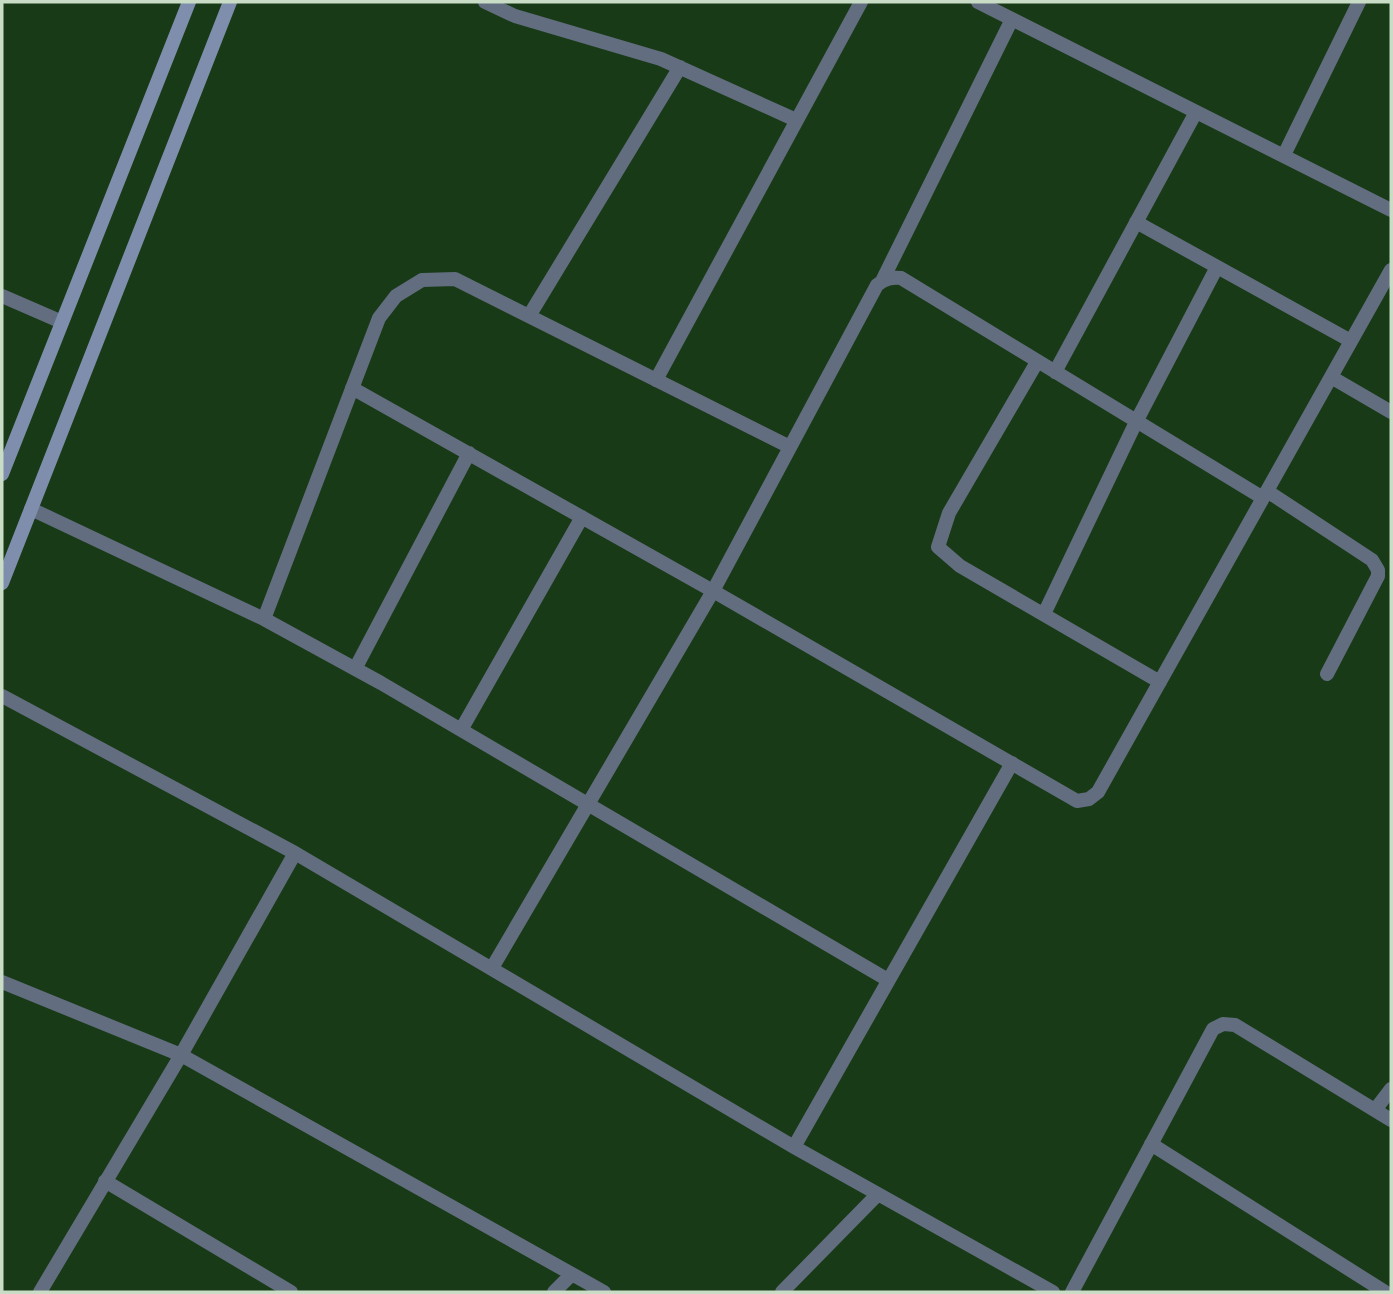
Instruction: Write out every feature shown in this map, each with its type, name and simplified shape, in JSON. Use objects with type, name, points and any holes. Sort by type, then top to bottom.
[{"type":"main road","points":[[2,474],[189,2]]},
{"type":"main road","points":[[2,583],[230,2]]},
{"type":"street","points":[[485,2],[515,16],[661,59],[796,120]]},
{"type":"street","points":[[656,380],[861,2]]},
{"type":"street","points":[[1284,155],[1359,2]]},
{"type":"street","points":[[984,3],[1391,210]]},
{"type":"street","points":[[882,281],[1012,19]]},
{"type":"street","points":[[528,316],[680,67]]},
{"type":"street","points":[[1055,372],[1196,112]]},
{"type":"street","points":[[1136,222],[1351,341]]},
{"type":"street","points":[[1044,614],[1136,422],[1217,267]]},
{"type":"street","points":[[352,388],[713,591],[1077,801],[1089,799],[1098,792],[1391,270]]},
{"type":"street","points":[[492,968],[713,591],[877,285],[891,277],[901,278],[1136,422],[1372,560],[1378,570],[1378,576],[1327,674]]},
{"type":"street","points":[[264,619],[379,318],[396,296],[422,280],[455,279],[790,447]]},
{"type":"street","points":[[2,296],[62,322]]},
{"type":"street","points":[[1037,362],[949,513],[938,547],[960,566],[1160,682]]},
{"type":"street","points":[[1331,377],[1391,412]]},
{"type":"street","points":[[355,669],[469,453]]},
{"type":"street","points":[[31,509],[264,619],[355,669],[888,980]]},
{"type":"street","points":[[461,730],[582,517]]},
{"type":"street","points":[[2,696],[295,853],[794,1147],[1053,1292]]},
{"type":"street","points":[[794,1147],[1012,763]]},
{"type":"street","points":[[40,1292],[181,1055],[295,853]]},
{"type":"street","points":[[2,982],[181,1055],[604,1292]]},
{"type":"street","points":[[1072,1292],[1213,1029],[1223,1024],[1235,1025],[1391,1120]]},
{"type":"street","points":[[1375,1110],[1391,1089]]},
{"type":"street","points":[[1150,1144],[1385,1292]]},
{"type":"street","points":[[105,1181],[291,1292]]},
{"type":"street","points":[[782,1292],[878,1194]]},
{"type":"street","points":[[554,1292],[572,1274]]}]
